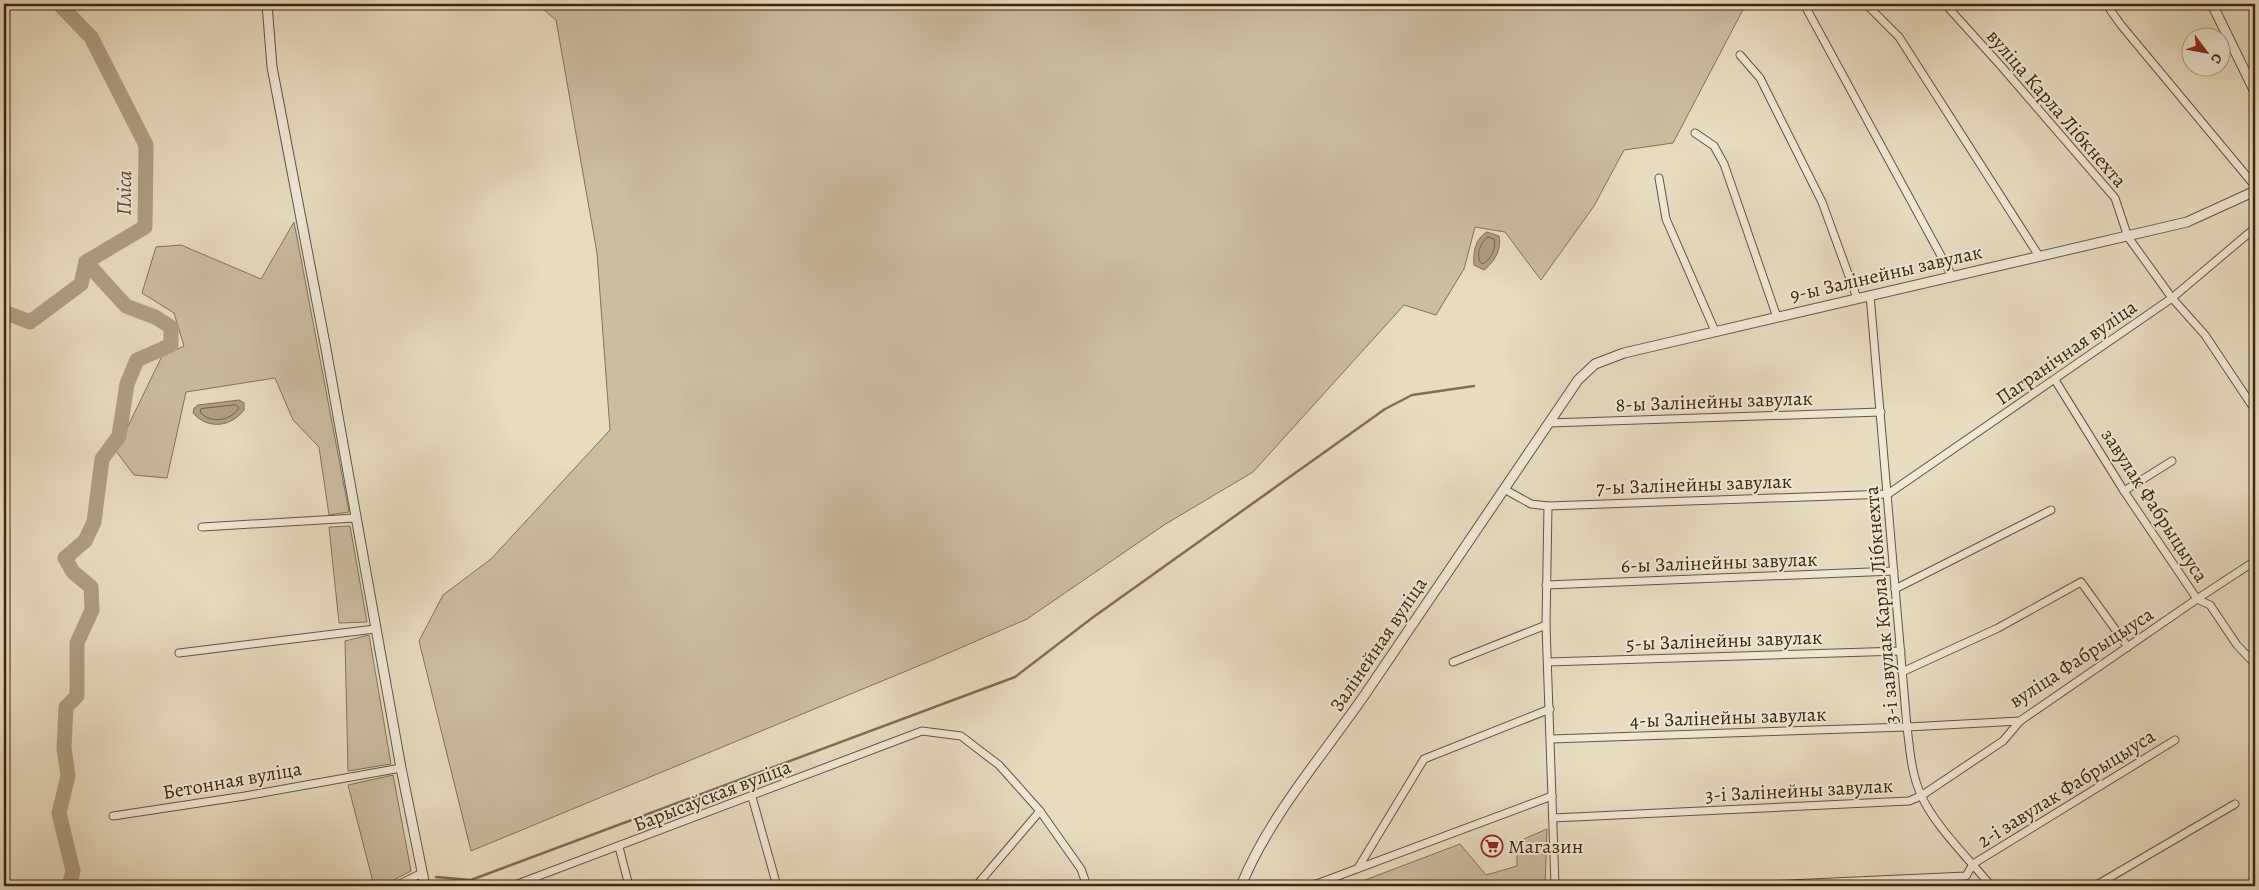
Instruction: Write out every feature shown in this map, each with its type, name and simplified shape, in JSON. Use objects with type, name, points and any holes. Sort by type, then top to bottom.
[{"type":"street","points":[[267,4],[272,67],[326,349],[400,768],[425,886]]},
{"type":"street","points":[[1804,4],[1952,276]]},
{"type":"street","points":[[1866,4],[1899,37],[2039,256]]},
{"type":"street","name":"вуліца Карла Лібкнехта","points":[[1945,4],[2008,73],[2115,198],[2128,237],[2172,298],[2204,335],[2255,410]]},
{"type":"street","points":[[2106,4],[2121,25],[2255,186]]},
{"type":"street","points":[[2212,4],[2255,92]]},
{"type":"street","points":[[1740,55],[1760,78],[1769,100],[1822,202],[1857,298]]},
{"type":"street","points":[[1695,133],[1714,146],[1724,164],[1777,317]]},
{"type":"street","points":[[1658,178],[1666,219],[1715,331]]},
{"type":"street","name":"9-ы Залінейны завулак","points":[[1549,423],[1578,380],[1595,364],[1624,353],[2187,222],[2255,191]]},
{"type":"street","name":"Пагранічная вуліца","points":[[1888,494],[2172,298],[2255,228]]},
{"type":"street","name":"3-і завулак Карла Лібкнехта","points":[[1870,295],[1888,494],[1894,588],[1912,769],[1921,796],[1931,813],[1991,886]]},
{"type":"street","name":"завулак Фабрыцыуса","points":[[2055,380],[2124,490],[2197,599],[2210,605],[2237,645],[2255,664]]},
{"type":"street","name":"8-ы Залінейны завулак","points":[[1549,423],[1881,412]]},
{"type":"street","name":"Залінейная вуліца","points":[[1241,886],[1258,849],[1549,423]]},
{"type":"street","points":[[2124,490],[2172,461]]},
{"type":"street","name":"7-ы Залінейны завулак","points":[[1504,489],[1532,504],[1548,506],[1888,494]]},
{"type":"street","points":[[1548,506],[1546,625],[1556,886]]},
{"type":"street","points":[[1894,588],[2051,510]]},
{"type":"street","points":[[202,527],[355,518]]},
{"type":"street","name":"вуліца Фабрыцыуса","points":[[1907,727],[2020,721],[2029,713],[2255,561]]},
{"type":"street","name":"6-ы Залінейны завулак","points":[[1546,585],[1894,571]]},
{"type":"street","points":[[1902,672],[1998,628],[2082,582],[2128,648]]},
{"type":"street","points":[[1453,662],[1546,625]]},
{"type":"street","points":[[179,653],[375,629]]},
{"type":"street","name":"5-ы Залінейны завулак","points":[[1548,662],[1901,651]]},
{"type":"street","points":[[1358,868],[1424,759],[1550,709]]},
{"type":"street","name":"3-і Залінейны завулак","points":[[1553,818],[1909,801],[1921,796],[2002,741],[2020,721]]},
{"type":"street","name":"4-ы Залінейны завулак","points":[[1550,739],[1907,727]]},
{"type":"street","name":"Барысаўская вуліца","points":[[512,886],[752,797],[922,731],[961,736],[999,765],[1040,811]]},
{"type":"street","name":"2-і завулак Фабрыцыуса","points":[[1745,886],[1966,876],[1973,864],[2175,740]]},
{"type":"street","name":"Бетонная вуліца","points":[[113,816],[246,796],[356,774],[400,768]]},
{"type":"street","points":[[1311,886],[1552,796]]},
{"type":"street","points":[[752,797],[776,886]]},
{"type":"street","points":[[2095,886],[2235,804]]},
{"type":"street","points":[[976,886],[1040,811],[1081,869],[1087,886]]},
{"type":"street","points":[[619,847],[629,886]]},
{"type":"street","points":[[396,886],[422,873]]},
{"type":"shaded area","points":[[537,4],[1746,4],[1673,143],[1624,150],[1594,206],[1541,280],[1505,232],[1475,227],[1464,269],[1436,315],[1404,305],[1253,472],[1164,525],[1027,619],[928,662],[471,851],[419,641],[443,595],[491,559],[610,430],[597,253],[556,20]]},
{"type":"shaded area","points":[[294,222],[349,512],[329,515],[319,447],[293,420],[275,378],[186,392],[167,478],[134,475],[116,451],[162,356],[184,346],[174,313],[142,293],[156,247],[181,245],[261,279]]},
{"type":"shaded area","points":[[350,526],[367,622],[339,623],[329,527]]},
{"type":"shaded area","points":[[369,635],[391,764],[348,771],[345,641]]},
{"type":"shaded area","points":[[393,775],[411,871],[382,886],[374,886],[348,785]]},
{"type":"shaded area","points":[[1547,829],[1545,886],[1349,886],[1460,844],[1486,875],[1517,866],[1517,842]]},
{"type":"water","points":[[1487,232],[1499,236],[1500,241],[1494,260],[1484,270],[1474,265],[1474,255],[1477,242]]},
{"type":"water","points":[[239,400],[244,403],[244,410],[239,416],[226,423],[212,424],[205,422],[193,413],[194,408],[198,405]]},
{"type":"waterway","name":"Пліса","points":[[4,312],[30,322],[81,284],[86,262],[145,227],[146,145],[91,37],[59,4]]},
{"type":"waterway","points":[[69,886],[73,871],[59,813],[68,776],[64,748],[66,707],[77,696],[77,643],[92,610],[91,587],[73,572],[65,558],[85,541],[94,522],[102,459],[119,436],[127,384],[137,360],[171,345],[171,327],[155,317],[126,306],[86,262]]},
{"type":"waterway","points":[[436,877],[471,880],[1015,677],[1092,618],[1385,409],[1412,395],[1474,386]]},
{"type":"railway","points":[[2252,4],[2255,7]]},
{"type":"place","name":"Магазин","points":[[1492,846]]}]
